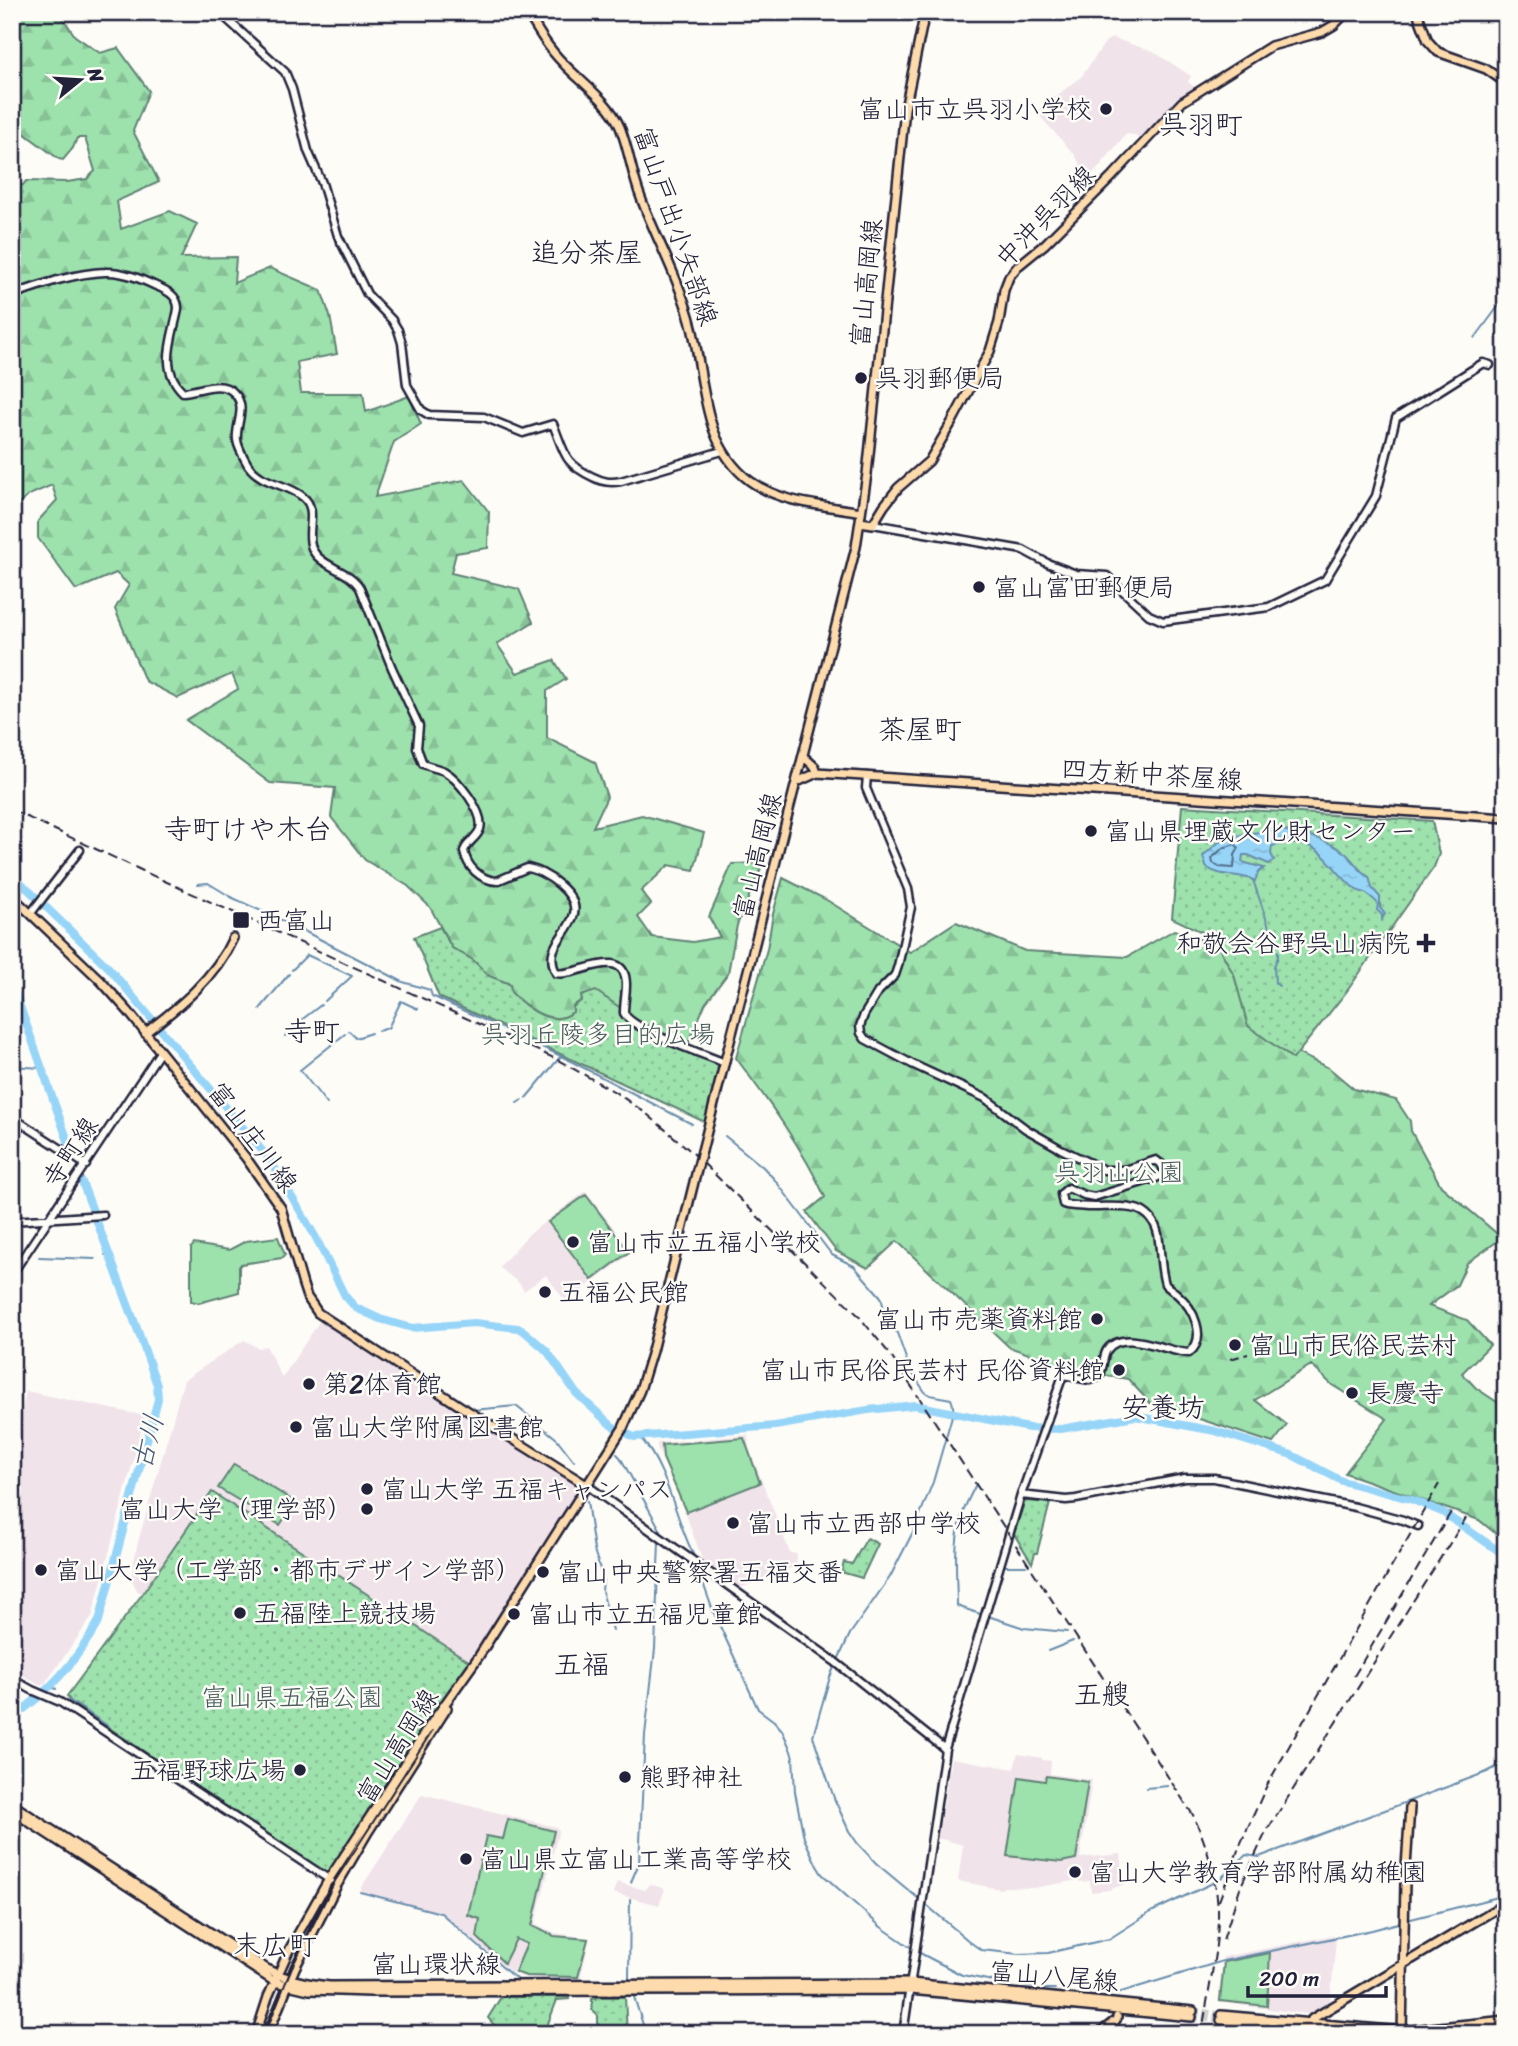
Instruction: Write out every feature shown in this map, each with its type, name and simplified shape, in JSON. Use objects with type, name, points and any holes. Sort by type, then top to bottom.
[{"type":"main road","name":"富山戸出小矢部線","points":[[527,12],[543,40],[611,111],[620,126],[640,195],[677,277],[690,319],[709,419],[722,451],[748,479],[776,495],[861,512]]},
{"type":"main road","name":"富山高岡線","points":[[256,2034],[289,1950],[329,1879],[430,1725],[476,1661],[588,1486],[623,1428],[640,1390],[845,597],[869,462],[905,109],[925,12]]},
{"type":"main road","name":"中沖呉羽線","points":[[873,524],[898,488],[929,461],[947,432],[990,351],[999,322],[1004,290],[1009,277],[1018,266],[1045,244],[1111,178],[1182,102],[1271,46],[1322,32],[1348,12]]},
{"type":"main road","points":[[1417,12],[1428,41],[1438,52],[1486,69],[1506,83]]},
{"type":"main road","points":[[860,522],[873,524]]},
{"type":"main road","points":[[803,756],[815,767],[817,773]]},
{"type":"main road","name":"四方新中茶屋線","points":[[797,782],[817,773],[1506,818]]},
{"type":"main road","name":"富山庄川線","points":[[12,896],[33,909],[100,980],[216,1120],[277,1202],[284,1215],[307,1297],[318,1313],[588,1486]]},
{"type":"main road","points":[[145,1033],[210,975],[227,953],[233,939]]},
{"type":"main road","name":"富山高岡線","points":[[268,2034],[295,1968],[337,1885],[457,1689]]},
{"type":"main road","name":"富山環状線","points":[[12,1804],[276,1979]]},
{"type":"main road","points":[[1402,2032],[1405,1882],[1410,1807]]},
{"type":"main road","name":"富山環状線","points":[[12,1811],[276,1979],[324,1992],[910,1987]]},
{"type":"main road","points":[[1312,2019],[1506,1903]]},
{"type":"main road","name":"富山八尾線","points":[[910,1987],[1193,2014]]},
{"type":"main road","name":"富山八尾線","points":[[1098,2034],[1117,2017]]},
{"type":"main road","points":[[1357,2034],[1221,2018],[1402,2032],[1506,2020]]},
{"type":"main road","points":[[1440,2034],[1506,2026]]},
{"type":"street","points":[[219,12],[285,72],[308,151],[322,183],[338,236],[367,294],[398,330],[407,385],[421,410],[429,415],[484,417],[523,432],[553,425],[570,464],[604,482],[621,481],[722,451]]},
{"type":"street","points":[[12,295],[65,278],[106,271],[141,279],[166,290],[174,297],[178,310],[169,344],[168,362],[172,379],[183,392],[216,386],[236,395],[241,409],[237,439],[249,466],[269,481],[300,494],[309,503],[312,517],[309,537],[312,549],[322,560],[356,581],[360,588],[419,726],[417,748],[423,764],[445,772],[459,783],[480,818],[478,834],[465,846],[469,865],[483,878],[492,881],[527,868],[548,875],[568,895],[575,912],[552,954],[556,973],[568,974],[609,962],[615,965],[625,977],[624,1013],[630,1021],[647,1031],[725,1063]]},
{"type":"street","points":[[873,524],[1023,550],[1076,574],[1107,576],[1149,615],[1163,621],[1269,607],[1325,580],[1376,496],[1396,418],[1483,363],[1490,365]]},
{"type":"street","points":[[867,776],[866,788],[908,889],[911,907],[895,975],[873,999],[860,1026],[861,1033],[865,1039],[912,1064],[985,1098],[1026,1129],[1104,1170],[1125,1170],[1156,1160],[1161,1164],[1164,1170],[1161,1177],[1101,1195],[1084,1195],[1068,1188],[1061,1194],[1061,1198],[1066,1205],[1092,1208],[1118,1206],[1143,1210],[1150,1217],[1157,1233],[1165,1284],[1192,1312],[1199,1336],[1194,1349],[1189,1353],[1146,1342],[1127,1341],[1114,1345],[1107,1351],[1099,1377],[1090,1380],[1063,1376],[1021,1495],[945,1749],[903,2034]]},
{"type":"street","points":[[33,909],[80,850]]},
{"type":"street","name":"寺町線","points":[[12,1274],[160,1052]]},
{"type":"street","points":[[12,1117],[86,1165]]},
{"type":"street","points":[[12,1221],[103,1215]]},
{"type":"street","points":[[1021,1495],[1066,1500],[1185,1478],[1214,1478],[1355,1507],[1418,1526]]},
{"type":"street","points":[[588,1486],[836,1663],[945,1749]]},
{"type":"street","points":[[12,1679],[55,1700],[337,1885]]},
{"type":"shaded area","name":"富山市立呉羽小学校","points":[[1113,38],[1154,52],[1191,76],[1188,82],[1198,90],[1142,142],[1135,135],[1126,134],[1095,172],[1087,177],[1075,155],[1036,112],[1082,76],[1106,41]]},
{"type":"shaded area","name":"富山市立五福小学校","points":[[586,1191],[630,1254],[566,1302],[546,1275],[524,1291],[520,1284],[499,1267],[529,1234]]},
{"type":"shaded area","name":"富山大学 五福キャンパス","points":[[321,1319],[582,1487],[470,1662],[212,1492],[143,1593],[137,1591],[132,1580],[137,1546],[184,1380],[244,1340],[258,1348],[266,1346],[282,1378]]},
{"type":"shaded area","points":[[26,1391],[145,1416],[92,1617],[45,1683],[39,1685],[12,1668],[12,1451]]},
{"type":"shaded area","name":"富山市立西部中学校","points":[[748,1435],[749,1448],[790,1553],[797,1554],[796,1566],[741,1588],[702,1559],[657,1443]]},
{"type":"shaded area","points":[[1018,1754],[1051,1761],[1050,1774],[1092,1780],[1080,1858],[1121,1854],[1125,1884],[1109,1890],[1091,1892],[1090,1881],[1079,1880],[1033,1888],[1000,1889],[958,1881],[963,1845],[938,1838],[951,1758],[1014,1769]]},
{"type":"shaded area","name":"富山県立富山工業高等学校","points":[[422,1794],[556,1827],[559,1830],[535,1924],[554,1933],[590,1938],[580,1979],[526,1978],[511,1972],[441,1912],[363,1893],[361,1888]]},
{"type":"shaded area","points":[[617,1882],[645,1890],[650,1884],[665,1889],[659,1905],[613,1893]]},
{"type":"shaded area","points":[[1334,1935],[1336,1939],[1330,2005],[1314,2015],[1218,2002],[1223,1957]]},
{"type":"green space","points":[[12,12],[59,12],[75,36],[100,53],[118,48],[149,91],[133,131],[159,182],[117,201],[121,229],[170,211],[197,224],[181,258],[236,257],[234,283],[270,268],[321,290],[330,316],[337,354],[297,362],[301,393],[363,393],[366,412],[409,396],[421,424],[394,442],[375,497],[464,480],[489,512],[488,548],[456,553],[451,573],[519,589],[533,622],[497,644],[517,673],[554,660],[566,679],[547,691],[547,738],[595,762],[607,797],[593,827],[642,815],[704,833],[694,870],[669,865],[641,891],[651,904],[638,917],[652,937],[693,942],[720,937],[709,917],[732,864],[763,863],[737,925],[728,973],[705,1004],[689,1042],[641,1026],[582,1000],[573,1006],[573,1012],[557,1018],[540,1014],[523,1004],[510,992],[510,984],[489,976],[473,960],[452,948],[430,907],[408,886],[365,860],[331,817],[335,788],[270,783],[186,720],[238,689],[232,674],[178,698],[145,681],[115,609],[129,585],[116,573],[76,590],[38,538],[38,521],[57,500],[52,485],[29,495],[12,510],[12,187],[23,185],[26,181],[67,182],[87,179],[95,171],[85,138],[77,138],[63,160],[25,134],[12,129]]},
{"type":"green space","points":[[1182,806],[1432,821],[1439,854],[1434,867],[1347,991],[1293,1059],[1248,1026],[1234,975],[1213,937],[1172,918]]},
{"type":"green space","name":"呉羽山公園","points":[[783,878],[825,899],[910,952],[956,922],[1025,951],[1127,957],[1174,930],[1203,940],[1204,946],[1221,937],[1295,1052],[1329,1068],[1354,1089],[1396,1100],[1410,1121],[1411,1131],[1441,1186],[1502,1238],[1467,1263],[1457,1285],[1429,1306],[1467,1320],[1490,1345],[1462,1373],[1476,1388],[1506,1408],[1506,1542],[1479,1520],[1345,1473],[1387,1419],[1332,1385],[1311,1365],[1255,1400],[1287,1425],[1273,1443],[1150,1403],[1128,1379],[1073,1370],[1009,1347],[897,1241],[868,1268],[836,1251],[807,1212],[825,1197],[816,1178],[784,1125],[736,1058],[767,949]]},
{"type":"green space","name":"呉羽丘陵多目的広場","points":[[440,927],[452,948],[473,960],[489,976],[510,984],[511,992],[540,1014],[565,1017],[573,1012],[573,1007],[582,1000],[581,996],[596,991],[622,1009],[630,1021],[725,1063],[709,1124],[439,997],[414,937]]},
{"type":"green space","points":[[586,1195],[629,1252],[592,1280],[548,1222]]},
{"type":"green space","points":[[278,1237],[285,1255],[282,1258],[241,1264],[239,1292],[199,1303],[191,1301],[191,1248],[194,1244],[229,1250],[246,1241]]},
{"type":"green space","points":[[744,1438],[760,1483],[686,1512],[663,1458],[662,1445]]},
{"type":"green space","points":[[234,1464],[295,1502],[280,1525],[218,1488]]},
{"type":"green space","name":"富山県五福公園","points":[[212,1492],[470,1662],[400,1771],[327,1875],[71,1702],[67,1696],[143,1593]]},
{"type":"green space","points":[[1025,1501],[1050,1503],[1032,1563],[1014,1534]]},
{"type":"green space","points":[[867,1538],[878,1544],[862,1578],[841,1572],[844,1562],[852,1564]]},
{"type":"green space","points":[[1046,1776],[1088,1782],[1076,1859],[1061,1862],[1007,1856],[1019,1777],[1045,1781]]},
{"type":"green space","points":[[508,1819],[554,1831],[532,1926],[554,1936],[588,1939],[578,1977],[526,1976],[515,1972],[527,1944],[516,1939],[504,1963],[477,1937],[480,1919],[468,1915],[486,1836],[503,1839]]},
{"type":"green space","points":[[1270,1953],[1267,2006],[1220,2001],[1224,1962]]},
{"type":"green space","points":[[501,1997],[569,1999],[557,2000],[545,2027],[545,2034],[489,2034],[495,2026],[488,2018]]},
{"type":"green space","points":[[625,1997],[627,2034],[598,2034],[598,2016],[592,2010],[592,1999]]},
{"type":"water","points":[[1276,830],[1312,837],[1345,853],[1369,877],[1372,888],[1380,897],[1380,908],[1385,914],[1382,919],[1377,910],[1378,904],[1374,900],[1355,889],[1321,853],[1302,844],[1272,846],[1271,854],[1274,860],[1269,864],[1243,855],[1242,862],[1264,868],[1255,881],[1218,873],[1206,867],[1203,856],[1219,842],[1244,834]]},
{"type":"waterway","points":[[1475,338],[1506,296]]},
{"type":"waterway","points":[[12,874],[109,968],[270,1160],[315,1236],[345,1296],[356,1308],[380,1319],[412,1328],[474,1323],[518,1328],[547,1351],[576,1393],[612,1426],[634,1437],[775,1426],[915,1405],[1029,1428],[1061,1429],[1135,1416],[1215,1431],[1292,1455],[1342,1481],[1413,1500],[1442,1512],[1506,1556]]},
{"type":"waterway","points":[[1253,880],[1270,930],[1276,938]]},
{"type":"waterway","points":[[198,884],[208,883],[403,982],[430,990],[432,996],[561,1056],[692,1124]]},
{"type":"waterway","points":[[1278,951],[1274,966],[1275,983],[1279,986]]},
{"type":"waterway","points":[[292,970],[307,955],[352,976],[325,1001]]},
{"type":"waterway","points":[[260,1009],[289,974]]},
{"type":"waterway","name":"古川","points":[[12,984],[69,1144]]},
{"type":"waterway","points":[[378,1031],[388,1028],[401,1001],[418,1009]]},
{"type":"waterway","points":[[285,1036],[321,1005]]},
{"type":"waterway","points":[[349,1031],[356,1038],[371,1033]]},
{"type":"waterway","points":[[327,1104],[300,1070],[345,1034]]},
{"type":"waterway","points":[[526,1098],[561,1056]]},
{"type":"waterway","points":[[12,1066],[41,1068]]},
{"type":"waterway","points":[[517,1103],[522,1100]]},
{"type":"waterway","points":[[725,1136],[775,1180],[832,1255],[854,1266],[881,1297],[885,1313],[897,1333],[910,1370],[925,1392],[951,1399],[953,1405],[953,1414],[933,1482],[913,1532],[890,1577],[850,1634],[838,1660]]},
{"type":"waterway","name":"古川","points":[[12,1718],[61,1675],[99,1621],[158,1399],[157,1385],[82,1182]]},
{"type":"waterway","name":"古川","points":[[105,1255],[110,1253]]},
{"type":"waterway","points":[[39,1257],[95,1259]]},
{"type":"waterway","points":[[473,1410],[516,1406],[557,1439],[574,1461]]},
{"type":"waterway","points":[[641,1438],[651,1451],[665,1481],[695,1558]]},
{"type":"waterway","points":[[617,1454],[661,1531],[660,1535]]},
{"type":"waterway","points":[[976,1484],[965,1507],[958,1533],[957,1606],[983,1615]]},
{"type":"waterway","points":[[587,1501],[594,1550],[603,1579],[602,1591],[613,1630]]},
{"type":"waterway","points":[[631,1882],[639,1863],[645,1735],[655,1649],[659,1541]]},
{"type":"waterway","points":[[697,1566],[713,1611],[758,1709],[782,1730],[789,1746],[793,1757],[795,1792],[804,1838],[817,1866],[822,1874],[881,1927],[913,1949]]},
{"type":"waterway","points":[[1005,1566],[1026,1566]]},
{"type":"waterway","points":[[988,1616],[1024,1628],[1067,1632]]},
{"type":"waterway","points":[[1048,1651],[1073,1641]]},
{"type":"waterway","points":[[835,1665],[813,1736],[834,1798],[858,1844],[877,1864],[919,1899]]},
{"type":"waterway","name":"古川","points":[[52,1687],[56,1689]]},
{"type":"waterway","points":[[69,1700],[108,1726],[106,1729],[326,1873]]},
{"type":"waterway","points":[[924,1903],[981,1950],[1019,1954],[1048,1953],[1109,1939],[1151,1912],[1219,1880],[1246,1855],[1259,1857],[1487,1772],[1506,1762]]},
{"type":"waterway","points":[[1146,1788],[1168,1786]]},
{"type":"waterway","points":[[360,1892],[441,1913],[517,1979]]},
{"type":"waterway","points":[[1407,1920],[1506,1895]]},
{"type":"waterway","points":[[629,1978],[630,1899]]},
{"type":"waterway","points":[[1118,1993],[1223,1961],[1402,1922]]},
{"type":"waterway","points":[[918,1952],[962,1975],[1003,1983]]},
{"type":"waterway","points":[[1023,1986],[1032,1987]]},
{"type":"waterway","points":[[1044,1989],[1055,1989]]},
{"type":"waterway","points":[[634,1997],[646,2034]]},
{"type":"tunnel","points":[[1193,2011],[1221,2015]]},
{"type":"tunnel","points":[[1192,2017],[1221,2020]]},
{"type":"tram line","points":[[265,2034],[292,1967],[335,1881],[432,1731]]},
{"type":"railway","points":[[12,810],[556,1059],[615,1092],[647,1114],[694,1154],[858,1315],[888,1352],[920,1399],[1193,1815],[1210,1861],[1218,1909],[1215,1955],[1202,2034]]},
{"type":"railway","points":[[1230,1359],[1248,1354]]},
{"type":"railway","points":[[1219,1901],[1267,1785],[1439,1484]]},
{"type":"railway","points":[[1354,1676],[1451,1512]]},
{"type":"railway","points":[[1223,1940],[1240,1888],[1266,1832],[1466,1518]]},
{"type":"place","name":"富山市立呉羽小学校","points":[[1106,109]]},
{"type":"place","name":"呉羽郵便局","points":[[861,378]]},
{"type":"place","name":"富山富田郵便局","points":[[979,587]]},
{"type":"place","name":"富山県埋蔵文化財センター","points":[[1091,831]]},
{"type":"place","name":"西富山","points":[[241,920]]},
{"type":"place","name":"和敬会谷野呉山病院","points":[[1426,943]]},
{"type":"place","name":"富山市立五福小学校","points":[[573,1242]]},
{"type":"place","name":"五福公民館","points":[[545,1292]]},
{"type":"place","name":"富山市売薬資料館","points":[[1097,1319]]},
{"type":"place","name":"富山市民俗民芸村","points":[[1235,1345]]},
{"type":"place","name":"富山市民俗民芸村 民俗資料館","points":[[1119,1370]]},
{"type":"place","name":"第2体育館","points":[[309,1384]]},
{"type":"place","name":"長慶寺","points":[[1352,1393]]},
{"type":"place","name":"富山大学附属図書館","points":[[296,1427]]},
{"type":"place","name":"富山大学 五福キャンパス","points":[[367,1489]]},
{"type":"place","name":"富山大学（理学部）","points":[[367,1509]]},
{"type":"place","name":"富山市立西部中学校","points":[[733,1523]]},
{"type":"place","name":"富山大学（工学部・都市デザイン学部）","points":[[41,1570]]},
{"type":"place","name":"富山中央警察署五福交番","points":[[543,1572]]},
{"type":"place","name":"五福陸上競技場","points":[[240,1613]]},
{"type":"place","name":"富山市立五福児童館","points":[[514,1614]]},
{"type":"place","name":"五福野球広場","points":[[300,1770]]},
{"type":"place","name":"熊野神社","points":[[625,1777]]},
{"type":"place","name":"富山県立富山工業高等学校","points":[[466,1859]]},
{"type":"place","name":"富山大学教育学部附属幼稚園","points":[[1075,1872]]},
{"type":"district","name":"呉羽町","points":[[1201,124]]},
{"type":"district","name":"追分茶屋","points":[[587,252]]},
{"type":"district","name":"茶屋町","points":[[920,729]]},
{"type":"district","name":"寺町けや木台","points":[[248,829]]},
{"type":"district","name":"寺町","points":[[312,1031]]},
{"type":"district","name":"安養坊","points":[[1163,1407]]},
{"type":"district","name":"五福","points":[[582,1664]]},
{"type":"district","name":"五艘","points":[[1102,1694]]},
{"type":"district","name":"末広町","points":[[275,1945]]}]
